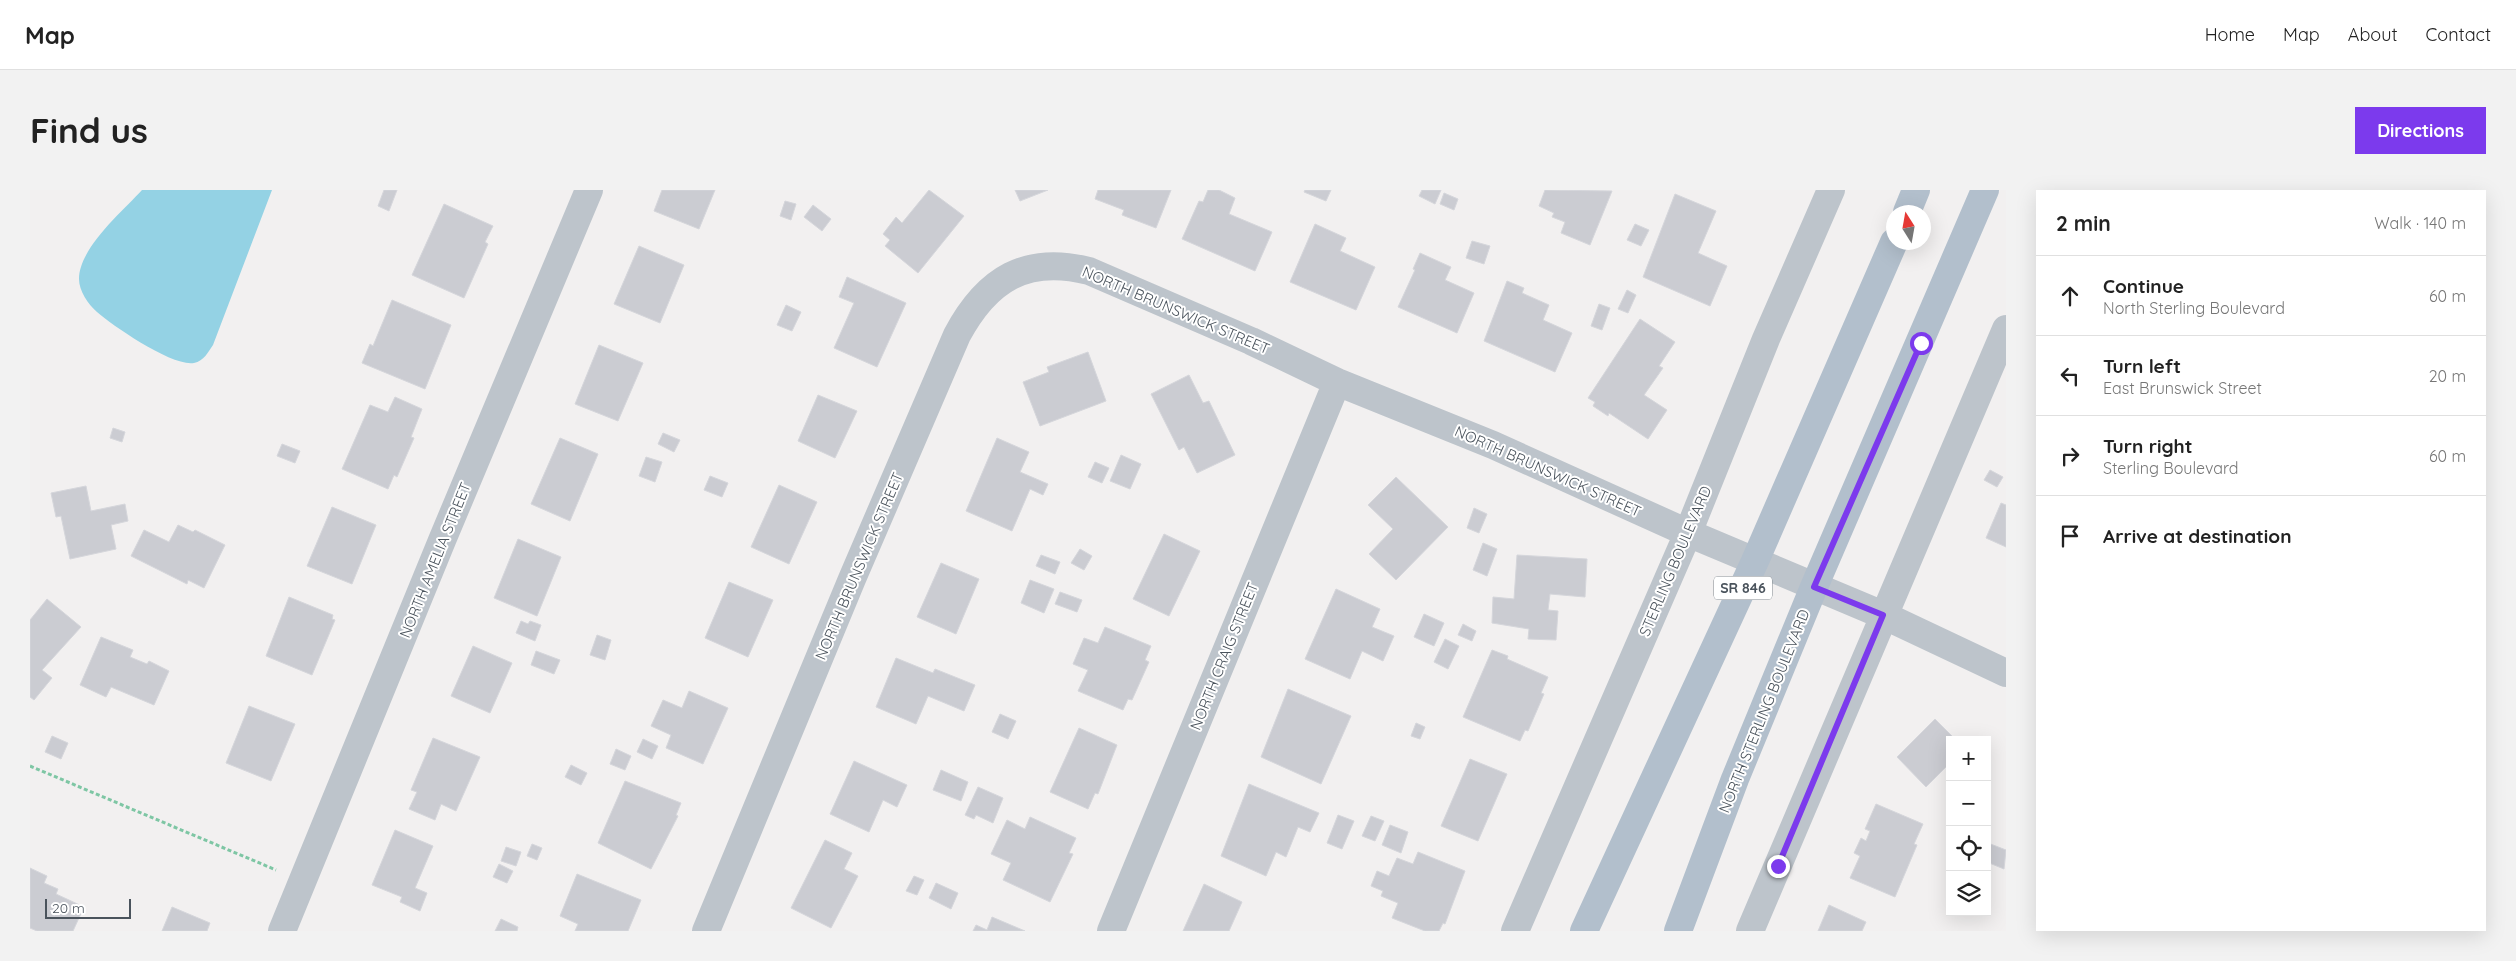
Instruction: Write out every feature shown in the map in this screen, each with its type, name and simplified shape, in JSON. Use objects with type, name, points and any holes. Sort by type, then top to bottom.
[{"type":"main road","points":[[1910,205],[1916,190]]},
{"type":"main road","name":"NORTH STERLING BOULEVARD","points":[[1678,931],[1735,779],[1814,587],[1985,190]]},
{"type":"main road","name":"SR 846","points":[[1584,931],[1755,561],[1891,250]]},
{"type":"street","name":"NORTH AMELIA STREET","points":[[282,931],[442,538],[589,190]]},
{"type":"street","name":"STERLING BOULEVARD","points":[[1515,931],[1688,533],[1766,339],[1831,190]]},
{"type":"street","name":"NORTH BRUNSWICK STREET","points":[[706,931],[852,578],[957,335],[968,315],[990,288],[1003,279],[1024,269],[1044,265],[1067,265],[1089,271],[1251,341],[1337,382],[1493,445],[1688,533],[1883,615],[2006,673]]},
{"type":"street","points":[[1750,931],[2006,329]]},
{"type":"street","name":"NORTH CRAIG STREET","points":[[1110,931],[1337,382]]},
{"type":"path","points":[[30,766],[303,881]]},
{"type":"water","points":[[142,190],[272,190],[213,345],[205,356],[194,363],[184,363],[172,359],[129,335],[94,309],[87,301],[81,288],[79,279],[86,255],[103,231]]},
{"type":"building","points":[[384,190],[397,190],[389,211],[378,206]]},
{"type":"building","points":[[662,190],[715,190],[699,229],[654,211]]},
{"type":"building","points":[[929,190],[964,216],[918,273],[885,246],[890,240],[883,234],[896,217],[902,223]]},
{"type":"building","points":[[1015,190],[1048,190],[1020,201]]},
{"type":"building","points":[[1098,190],[1171,190],[1156,228],[1122,215],[1124,210],[1095,199]]},
{"type":"building","points":[[1208,190],[1219,190],[1235,198],[1229,214],[1272,232],[1255,271],[1182,239],[1199,201],[1203,202]]},
{"type":"building","points":[[1305,190],[1331,190],[1326,201],[1304,192]]},
{"type":"building","points":[[1422,190],[1441,190],[1435,204],[1419,196]]},
{"type":"building","points":[[1545,190],[1612,191],[1590,245],[1561,233],[1565,222],[1552,217],[1554,213],[1539,206]]},
{"type":"building","points":[[1444,193],[1458,199],[1454,210],[1440,204]]},
{"type":"building","points":[[1675,194],[1716,211],[1698,253],[1727,266],[1710,306],[1643,277]]},
{"type":"building","points":[[785,201],[796,204],[791,220],[780,216]]},
{"type":"building","points":[[444,204],[493,226],[485,242],[488,244],[464,298],[412,275]]},
{"type":"building","points":[[813,205],[831,219],[822,231],[804,217]]},
{"type":"building","points":[[1315,224],[1346,238],[1340,251],[1375,267],[1356,310],[1290,282]]},
{"type":"building","points":[[1635,224],[1649,230],[1641,246],[1627,240]]},
{"type":"building","points":[[1472,241],[1490,246],[1484,264],[1466,258]]},
{"type":"building","points":[[639,246],[684,265],[660,323],[614,304]]},
{"type":"building","points":[[1420,253],[1451,267],[1445,280],[1474,293],[1457,333],[1398,307],[1415,270],[1413,269]]},
{"type":"building","points":[[847,277],[906,303],[877,367],[834,348],[854,303],[839,297]]},
{"type":"building","points":[[1507,281],[1524,288],[1522,293],[1549,305],[1543,320],[1572,333],[1555,372],[1484,341]]},
{"type":"building","points":[[1627,290],[1636,295],[1628,313],[1618,309]]},
{"type":"building","points":[[392,300],[451,325],[425,389],[362,363],[370,344],[373,346]]},
{"type":"building","points":[[1599,304],[1610,308],[1602,330],[1591,326]]},
{"type":"building","points":[[786,305],[801,312],[792,331],[777,325]]},
{"type":"building","points":[[1640,319],[1675,342],[1659,366],[1663,368],[1644,395],[1667,410],[1648,439],[1609,413],[1608,416],[1593,406],[1595,402],[1588,398]]},
{"type":"building","points":[[599,345],[643,363],[618,421],[575,404]]},
{"type":"building","points":[[1088,352],[1106,401],[1040,426],[1023,382],[1049,372],[1047,367]]},
{"type":"building","points":[[1189,375],[1203,403],[1209,401],[1235,455],[1197,473],[1184,447],[1179,450],[1151,394]]},
{"type":"building","points":[[818,395],[857,411],[835,458],[798,441]]},
{"type":"building","points":[[395,397],[422,409],[411,437],[414,438],[397,477],[394,475],[388,489],[342,469],[370,405],[388,412]]},
{"type":"building","points":[[113,428],[125,432],[122,442],[110,438]]},
{"type":"building","points":[[663,433],[680,440],[674,452],[658,444]]},
{"type":"building","points":[[560,438],[598,454],[570,521],[531,504]]},
{"type":"building","points":[[997,438],[1029,452],[1020,472],[1048,484],[1043,495],[1030,489],[1012,531],[966,511]]},
{"type":"building","points":[[282,444],[300,451],[295,463],[277,456]]},
{"type":"building","points":[[1121,455],[1141,464],[1130,489],[1110,481]]},
{"type":"building","points":[[646,457],[662,462],[655,482],[639,476]]},
{"type":"building","points":[[1095,462],[1109,468],[1102,483],[1088,477]]},
{"type":"building","points":[[1990,470],[2003,477],[1997,487],[1984,480]]},
{"type":"building","points":[[710,476],[728,483],[722,497],[704,490]]},
{"type":"building","points":[[1396,477],[1448,527],[1396,580],[1369,554],[1393,529],[1368,505]]},
{"type":"building","points":[[779,485],[817,502],[789,564],[751,547]]},
{"type":"building","points":[[86,486],[91,511],[125,504],[128,521],[111,525],[116,549],[70,559],[61,516],[56,517],[51,493]]},
{"type":"building","points":[[2001,503],[2006,505],[2006,547],[1986,538]]},
{"type":"building","points":[[332,507],[376,525],[352,584],[307,566]]},
{"type":"building","points":[[1474,508],[1487,514],[1479,533],[1467,528]]},
{"type":"building","points":[[178,525],[193,532],[195,530],[225,545],[204,588],[188,580],[187,584],[131,556],[144,530],[169,542]]},
{"type":"building","points":[[1164,534],[1200,551],[1169,616],[1133,599]]},
{"type":"building","points":[[518,539],[561,557],[537,616],[494,598]]},
{"type":"building","points":[[1483,543],[1497,549],[1487,576],[1473,570]]},
{"type":"building","points":[[1080,549],[1092,556],[1084,570],[1071,563]]},
{"type":"building","points":[[1041,555],[1060,562],[1055,574],[1036,566]]},
{"type":"building","points":[[1517,555],[1587,559],[1585,597],[1550,594],[1548,610],[1558,611],[1556,640],[1528,639],[1529,629],[1492,623],[1493,597],[1514,599]]},
{"type":"building","points":[[941,563],[979,579],[956,634],[917,617]]},
{"type":"building","points":[[1030,580],[1054,589],[1044,613],[1021,603]]},
{"type":"building","points":[[729,582],[773,600],[748,657],[705,638]]},
{"type":"building","points":[[1336,589],[1380,609],[1372,627],[1394,636],[1383,661],[1362,651],[1350,679],[1305,659]]},
{"type":"building","points":[[1060,592],[1082,600],[1077,612],[1055,604]]},
{"type":"building","points":[[289,597],[333,615],[332,619],[335,620],[312,675],[266,656]]},
{"type":"building","points":[[47,599],[81,627],[42,670],[52,678],[34,700],[30,697],[30,620]]},
{"type":"building","points":[[1424,614],[1444,623],[1434,646],[1414,637]]},
{"type":"building","points":[[521,621],[528,624],[530,621],[541,625],[535,641],[516,633]]},
{"type":"building","points":[[1463,624],[1476,631],[1472,641],[1458,635]]},
{"type":"building","points":[[1105,627],[1151,646],[1145,660],[1149,662],[1132,700],[1128,699],[1123,710],[1078,691],[1088,670],[1073,664],[1084,638],[1098,643]]},
{"type":"building","points":[[597,635],[611,640],[605,660],[590,655]]},
{"type":"building","points":[[101,637],[133,650],[130,657],[147,664],[149,661],[169,671],[154,705],[111,687],[106,697],[80,685]]},
{"type":"building","points":[[1445,639],[1459,646],[1448,669],[1434,662]]},
{"type":"building","points":[[473,646],[512,663],[490,713],[451,696]]},
{"type":"building","points":[[1492,650],[1508,656],[1507,659],[1548,677],[1541,693],[1544,694],[1528,731],[1525,730],[1520,741],[1463,717]]},
{"type":"building","points":[[536,651],[560,660],[554,674],[531,665]]},
{"type":"building","points":[[896,658],[933,673],[935,669],[975,685],[964,711],[928,696],[916,724],[876,707]]},
{"type":"building","points":[[1288,689],[1351,716],[1321,784],[1261,757]]},
{"type":"building","points":[[689,691],[728,708],[703,764],[666,748],[671,735],[651,726],[663,700],[682,708]]},
{"type":"building","points":[[249,706],[295,724],[271,781],[226,763]]},
{"type":"building","points":[[1000,714],[1016,721],[1008,739],[992,732]]},
{"type":"building","points":[[1935,719],[1952,736],[1946,736],[1946,767],[1926,787],[1897,757]]},
{"type":"building","points":[[1416,723],[1425,727],[1420,739],[1411,736]]},
{"type":"building","points":[[1079,728],[1117,745],[1098,794],[1095,793],[1088,809],[1050,792]]},
{"type":"building","points":[[52,736],[68,743],[61,759],[45,752]]},
{"type":"building","points":[[433,738],[480,757],[456,811],[441,804],[435,820],[409,809],[417,792],[411,790]]},
{"type":"building","points":[[643,739],[658,746],[652,759],[637,752]]},
{"type":"building","points":[[616,749],[631,756],[625,770],[610,764]]},
{"type":"building","points":[[1470,759],[1507,774],[1478,841],[1441,826]]},
{"type":"building","points":[[854,761],[907,785],[897,807],[883,800],[869,832],[830,814]]},
{"type":"building","points":[[571,765],[587,773],[581,785],[565,777]]},
{"type":"building","points":[[941,770],[968,782],[961,801],[933,790]]},
{"type":"building","points":[[625,781],[681,803],[676,815],[678,816],[651,869],[598,843]]},
{"type":"building","points":[[1249,784],[1319,813],[1310,832],[1298,827],[1286,857],[1276,852],[1266,876],[1221,856]]},
{"type":"building","points":[[978,787],[1003,798],[993,823],[976,815],[974,819],[965,815]]},
{"type":"building","points":[[1876,804],[1923,824],[1914,844],[1917,845],[1895,897],[1850,878],[1860,856],[1854,853],[1861,838],[1866,841],[1870,831],[1865,829]]},
{"type":"building","points":[[1338,815],[1354,821],[1342,849],[1327,843]]},
{"type":"building","points":[[1371,816],[1384,821],[1375,841],[1362,836]]},
{"type":"building","points":[[1030,817],[1076,838],[1069,853],[1073,854],[1050,902],[1003,880],[1011,863],[991,854],[1007,820],[1025,829]]},
{"type":"building","points":[[1390,825],[1408,832],[1401,853],[1382,845]]},
{"type":"building","points":[[395,830],[433,846],[415,888],[427,893],[420,911],[400,902],[402,897],[372,885]]},
{"type":"building","points":[[825,840],[852,853],[844,869],[858,876],[831,928],[791,908]]},
{"type":"building","points":[[532,844],[542,848],[537,860],[527,856]]},
{"type":"building","points":[[1991,844],[2006,850],[2004,869],[1991,864]]},
{"type":"building","points":[[506,847],[521,852],[516,866],[501,861]]},
{"type":"building","points":[[1418,852],[1465,871],[1445,924],[1443,923],[1439,931],[1425,931],[1392,918],[1398,903],[1381,896],[1383,891],[1371,886],[1377,871],[1389,876],[1397,858],[1413,864]]},
{"type":"building","points":[[499,864],[513,871],[507,883],[493,877]]},
{"type":"building","points":[[30,868],[47,876],[44,883],[58,889],[56,894],[84,907],[73,931],[37,931],[30,928]]},
{"type":"building","points":[[577,874],[641,900],[628,931],[575,931],[578,924],[560,916]]},
{"type":"building","points":[[914,876],[924,880],[917,895],[906,891]]},
{"type":"building","points":[[936,883],[958,893],[951,909],[929,898]]},
{"type":"building","points":[[1204,884],[1242,902],[1229,931],[1183,931]]},
{"type":"building","points":[[1829,905],[1866,922],[1862,931],[1818,931]]},
{"type":"building","points":[[172,907],[210,923],[207,931],[162,931]]},
{"type":"building","points":[[992,917],[1025,931],[973,931],[976,925],[987,930]]},
{"type":"building","points":[[501,919],[518,927],[517,931],[495,931]]},
{"type":"route","points":[[1778,866],[1883,615],[1814,587],[1921,343]]}]
